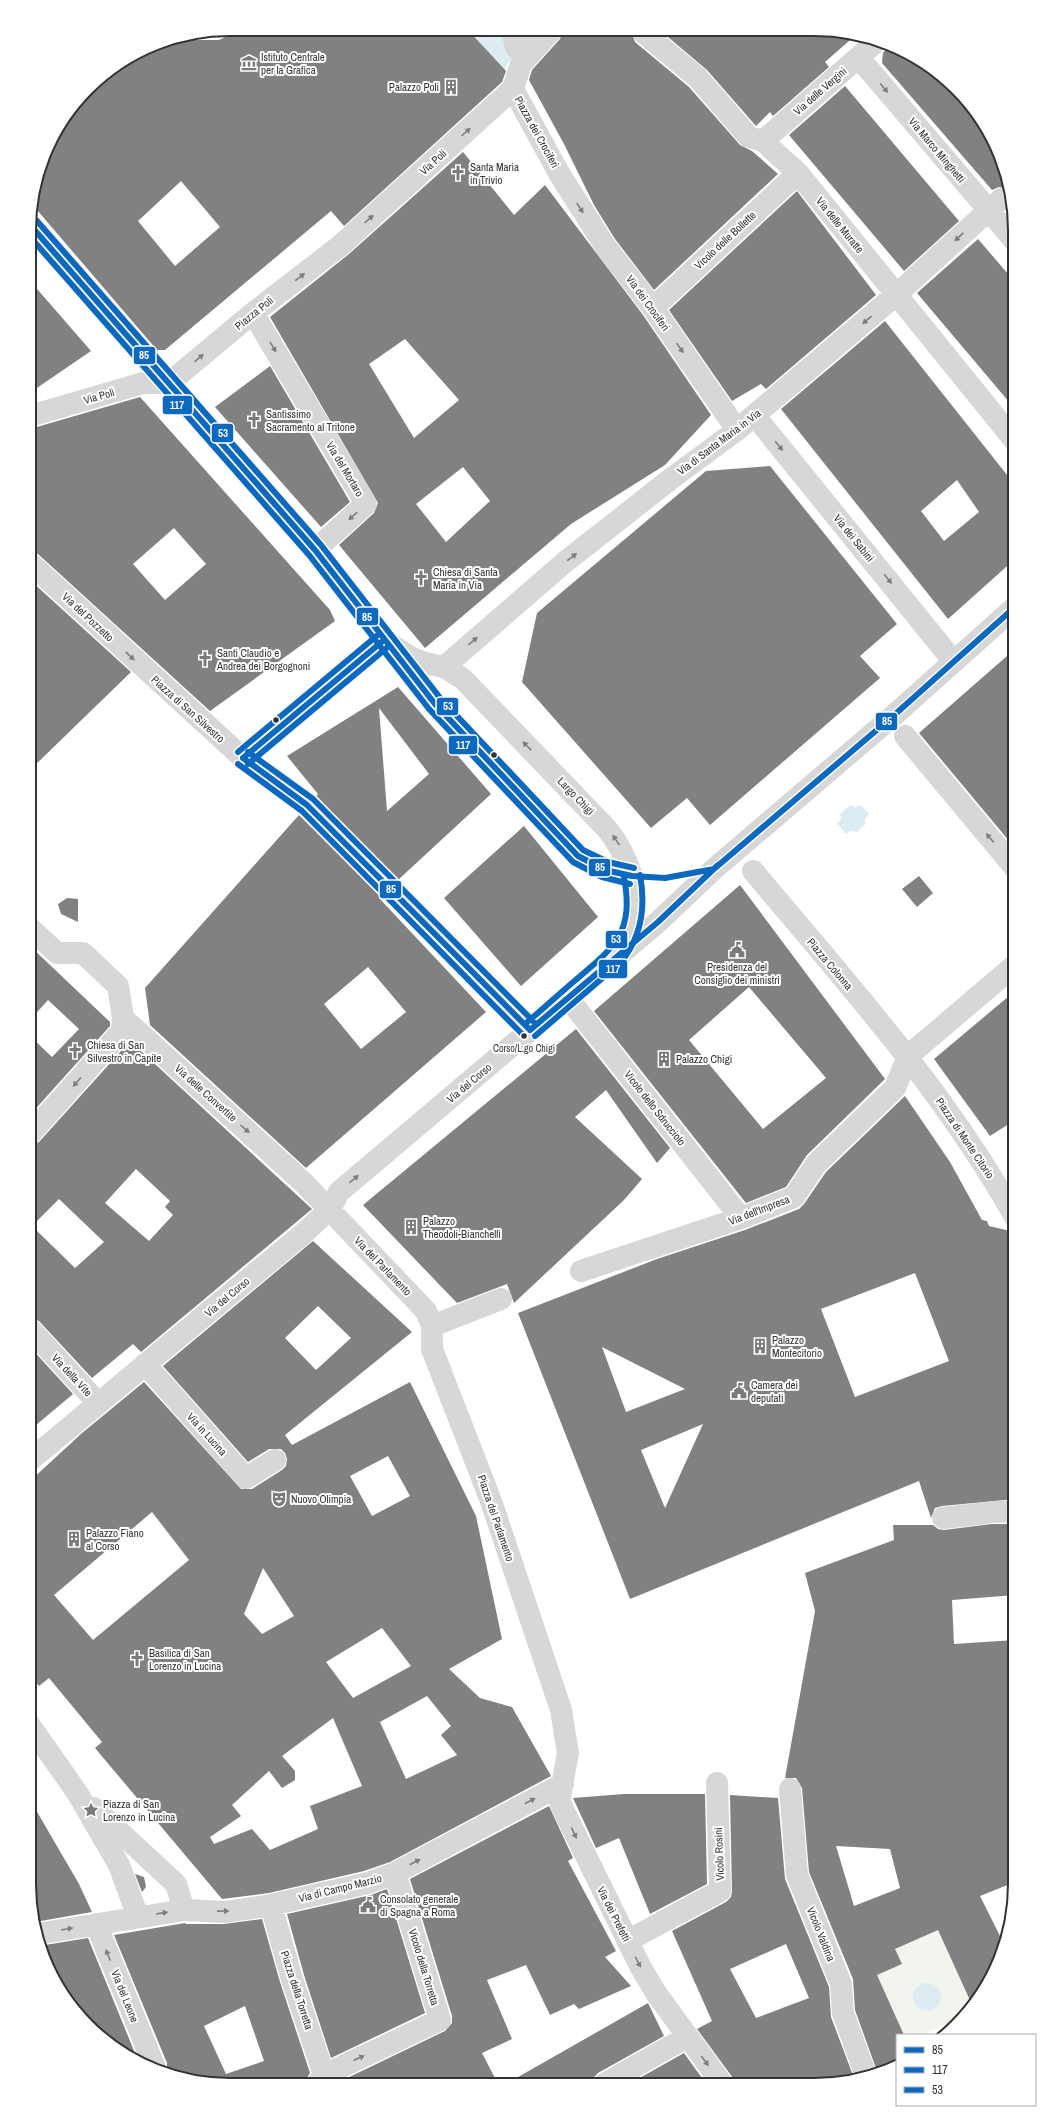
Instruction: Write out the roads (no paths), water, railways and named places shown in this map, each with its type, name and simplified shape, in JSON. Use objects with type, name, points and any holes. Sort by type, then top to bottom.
[{"type":"street","name":"Piazza dei Crociferi","points":[[517,36],[514,39],[519,74],[560,175]]},
{"type":"street","name":"Via Poli","points":[[341,246],[519,74],[547,36]]},
{"type":"street","name":"Via delle Muratte","points":[[648,36],[698,78],[749,137],[770,135],[798,173],[1008,432]]},
{"type":"street","name":"Via delle Vergini","points":[[770,135],[873,45]]},
{"type":"street","name":"Via Marco Minghetti","points":[[859,58],[994,205],[1008,229]]},
{"type":"street","name":"Vicolo delle Bollette","points":[[653,308],[798,173]]},
{"type":"street","name":"Via dei Crociferi","points":[[560,175],[605,246],[653,308],[737,430]]},
{"type":"street","name":"Via di Santa Maria in Via","points":[[444,667],[565,562],[672,478],[755,416],[897,294],[994,205]]},
{"type":"street","points":[[36,232],[314,550],[384,640],[417,660],[444,667]]},
{"type":"street","name":"Piazza Poli","points":[[169,383],[253,313],[341,246]]},
{"type":"street","name":"Via del Mortaro","points":[[253,313],[366,504],[314,550]]},
{"type":"street","name":"Via Poli","points":[[36,414],[143,384],[169,383]]},
{"type":"street","name":"Via dei Sabini","points":[[755,416],[954,662]]},
{"type":"street","name":"Via del Pozzetto","points":[[36,569],[146,671]]},
{"type":"street","name":"Via del Corso","points":[[36,1455],[304,1233],[330,1209],[339,1192],[658,922],[714,869],[892,717],[1008,613]]},
{"type":"street","points":[[243,758],[384,640]]},
{"type":"street","name":"Largo Chigi","points":[[444,667],[453,672],[468,685],[600,821],[621,848],[632,876],[636,910],[630,932],[616,957]]},
{"type":"street","name":"Piazza di San Silvestro","points":[[146,671],[243,758],[307,804],[530,1030]]},
{"type":"street","points":[[905,736],[1008,860]]},
{"type":"street","name":"Piazza Colonna","points":[[753,871],[908,1056],[926,1082]]},
{"type":"street","points":[[36,934],[57,953],[82,953],[118,986],[123,1018],[122,1031],[36,1127]]},
{"type":"street","points":[[908,1056],[1008,971]]},
{"type":"street","name":"Vicolo dello Sdrucciolo","points":[[568,998],[741,1218]]},
{"type":"street","name":"Via delle Convertite","points":[[123,1018],[304,1183],[330,1209]]},
{"type":"street","name":"Via dell'Impresa","points":[[581,1271],[741,1218],[794,1197],[816,1164],[895,1088],[908,1056]]},
{"type":"street","name":"Piazza di Monte Citorio","points":[[926,1082],[970,1143],[1008,1205]]},
{"type":"street","name":"Via del Parlamento","points":[[330,1209],[426,1311],[432,1326]]},
{"type":"street","points":[[432,1326],[501,1300]]},
{"type":"street","name":"Piazza del Parlamento","points":[[432,1326],[432,1349],[491,1501],[561,1710],[568,1753],[563,1784]]},
{"type":"street","name":"Via della Vite","points":[[36,1336],[98,1403]]},
{"type":"street","name":"Via in Lucina","points":[[145,1364],[246,1478],[275,1460]]},
{"type":"street","points":[[943,1518],[999,1512]]},
{"type":"street","points":[[36,1734],[78,1794],[119,1865],[138,1917]]},
{"type":"street","name":"Vicolo Rosini","points":[[627,1941],[720,1891],[717,1783]]},
{"type":"street","name":"Via di Campo Marzio","points":[[43,1933],[184,1910],[225,1912],[271,1905],[368,1883],[395,1873],[563,1784]]},
{"type":"street","name":"Via dei Prefetti","points":[[563,1784],[560,1797],[561,1805],[627,1941],[656,1993],[718,2078]]},
{"type":"street","name":"Vicolo Valdina","points":[[790,1789],[797,1875],[841,1984],[843,2013],[864,2071]]},
{"type":"street","points":[[78,1794],[176,1884],[184,1910]]},
{"type":"street","name":"Vicolo della Torretta","points":[[329,2078],[440,2020],[395,1873]]},
{"type":"street","name":"Piazza della Torretta","points":[[271,1905],[322,2078]]},
{"type":"street","name":"Via del Leone","points":[[96,1924],[152,2061]]},
{"type":"street","points":[[614,2078],[688,2036]]},
{"type":"place","name":"Istituto Centrale per la Grafica","points":[[249,63]]},
{"type":"place","name":"Palazzo Poli","points":[[451,87]]},
{"type":"place","name":"Santa Maria in Trivio","points":[[458,173]]},
{"type":"place","name":"Santissimo Sacramento al Tritone","points":[[254,420]]},
{"type":"place","name":"Chiesa di Santa Maria in Via","points":[[421,578]]},
{"type":"place","name":"Santi Claudio e Andrea dei Borgognoni","points":[[205,659]]},
{"type":"place","name":"Presidenza del Consiglio dei ministri","points":[[737,950]]},
{"type":"place","name":"Corso/L.go Chigi","points":[[524,1036]]},
{"type":"place","name":"Chiesa di San Silvestro in Capite","points":[[75,1051]]},
{"type":"place","name":"Palazzo Chigi","points":[[664,1059]]},
{"type":"place","name":"Palazzo Theodoli-Bianchelli","points":[[411,1227]]},
{"type":"place","name":"Palazzo Montecitorio","points":[[760,1346]]},
{"type":"place","name":"Camera dei deputati","points":[[739,1391]]},
{"type":"place","name":"Nuovo Olimpia","points":[[279,1499]]},
{"type":"place","name":"Palazzo Fiano al Corso","points":[[74,1539]]},
{"type":"place","name":"Basilica di San Lorenzo in Lucina","points":[[137,1659]]},
{"type":"place","name":"Piazza di San Lorenzo in Lucina","points":[[91,1810]]},
{"type":"place","name":"Consolato generale di Spagna a Roma","points":[[368,1905]]}]
